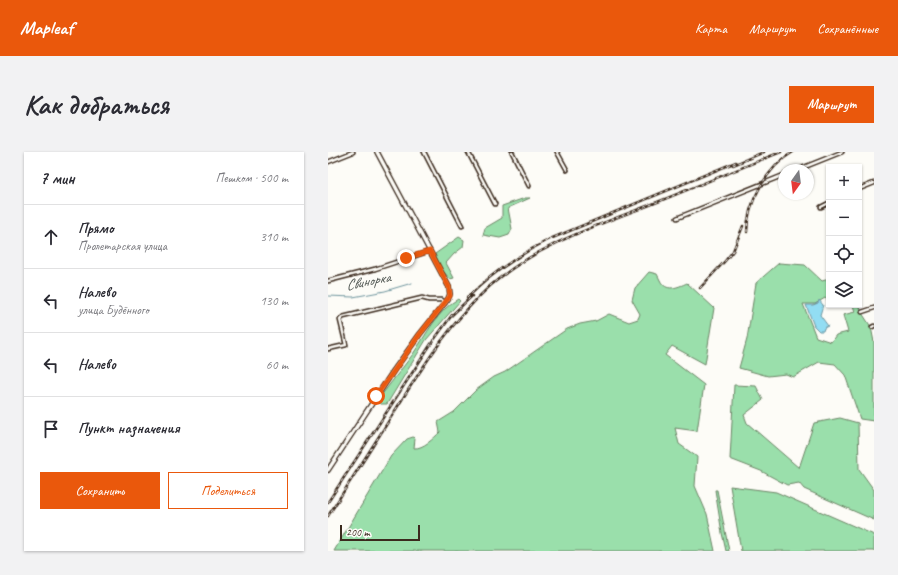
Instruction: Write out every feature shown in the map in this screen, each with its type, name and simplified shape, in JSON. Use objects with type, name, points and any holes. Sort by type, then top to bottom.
[{"type":"main road","points":[[328,470],[394,370],[450,296],[450,290],[377,152]]},
{"type":"street","points":[[328,162],[353,152]]},
{"type":"street","points":[[424,152],[462,226]]},
{"type":"street","points":[[468,152],[495,204]]},
{"type":"street","points":[[512,152],[530,186]]},
{"type":"street","points":[[557,152],[567,170]]},
{"type":"street","points":[[812,164],[842,152]]},
{"type":"street","points":[[677,218],[778,177]]},
{"type":"street","points":[[862,188],[874,183]]},
{"type":"street","points":[[820,208],[826,205]]},
{"type":"street","points":[[328,281],[375,269],[430,251]]},
{"type":"street","points":[[328,349],[346,345],[340,320],[343,317],[422,298],[429,300],[442,300],[445,303]]},
{"type":"street","points":[[862,312],[874,308]]},
{"type":"green space","points":[[525,198],[530,198],[508,208],[512,229],[509,235],[500,238],[483,235],[485,228],[502,218],[502,206]]},
{"type":"green space","points":[[459,237],[464,240],[463,247],[446,263],[454,278],[450,279],[442,270],[435,254]]},
{"type":"green space","points":[[779,263],[805,265],[822,281],[826,280],[826,299],[815,304],[803,304],[816,337],[831,342],[836,335],[848,332],[843,315],[855,312],[854,308],[860,308],[871,327],[874,342],[874,421],[860,419],[845,375],[835,364],[819,362],[793,377],[786,374],[768,376],[739,368],[747,339],[756,283]]},
{"type":"green space","points":[[649,272],[657,274],[665,287],[672,288],[687,283],[714,308],[705,364],[672,346],[665,355],[704,385],[697,431],[675,428],[679,444],[697,457],[695,486],[707,514],[715,551],[334,551],[391,456],[407,439],[413,437],[415,439],[414,448],[421,447],[428,443],[440,432],[438,422],[454,412],[476,390],[567,329],[580,324],[596,321],[609,314],[629,322],[638,319],[640,314],[632,300],[635,288]]},
{"type":"green space","points":[[458,299],[460,301],[426,340],[387,404],[381,404],[377,401],[413,354],[438,316]]},
{"type":"green space","points":[[734,385],[756,386],[763,400],[744,415],[747,423],[799,468],[814,423],[840,418],[858,423],[859,469],[874,490],[874,520],[804,489],[799,483],[787,485],[761,471],[730,459]]},
{"type":"green space","points":[[730,486],[776,492],[874,535],[874,551],[741,551]]},
{"type":"green space","points":[[715,490],[717,490],[729,551],[726,551]]},
{"type":"water","points":[[819,300],[823,305],[820,315],[828,326],[824,328],[823,331],[819,331],[814,326],[806,305],[813,305],[818,303]]},
{"type":"waterway","name":"Свинорка","points":[[328,296],[353,297],[385,291],[412,283]]},
{"type":"railway","points":[[733,165],[764,152]]},
{"type":"railway","points":[[328,516],[408,390],[451,328],[476,299],[508,271],[528,258],[571,236],[781,152]]},
{"type":"railway","points":[[747,232],[751,209],[760,187],[775,167],[793,152]]},
{"type":"railway","points":[[467,298],[486,280],[506,265],[527,251],[550,239],[736,162]]},
{"type":"railway","points":[[700,288],[733,251],[743,226]]},
{"type":"railway","points":[[328,502],[431,344],[452,315],[472,296]]},
{"type":"route","points":[[376,396],[420,334],[450,296],[449,287],[430,251],[406,258]]}]
